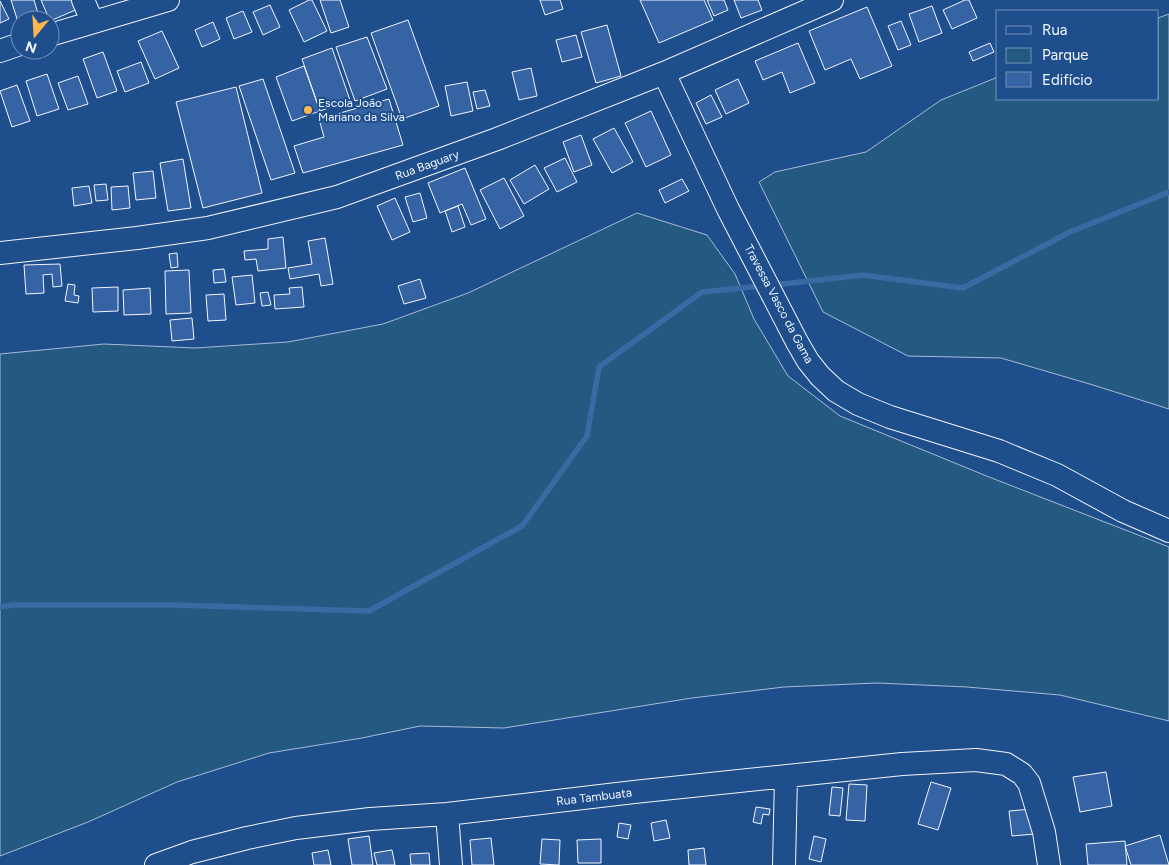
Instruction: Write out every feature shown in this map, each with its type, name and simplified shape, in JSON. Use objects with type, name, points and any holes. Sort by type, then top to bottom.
[{"type":"street","points":[[83,0],[92,21]]},
{"type":"street","points":[[60,31],[168,0]]},
{"type":"street","name":"Rua Baguary","points":[[0,253],[208,228],[338,197],[497,139],[664,73],[832,0]]},
{"type":"street","name":"Travessa Vasco da Gama","points":[[664,73],[728,209],[797,342],[808,361],[836,391],[858,404],[890,417],[999,451],[1058,475],[1123,511],[1169,531]]},
{"type":"street","name":"Rua Tambuata","points":[[156,865],[192,852],[296,828],[370,819],[447,814],[634,792],[912,764],[976,760],[1006,764],[1022,774],[1029,783],[1044,832],[1049,865]]},
{"type":"street","points":[[784,865],[786,777]]},
{"type":"street","points":[[447,814],[452,865]]},
{"type":"green space","points":[[1169,14],[1169,409],[1001,358],[908,356],[823,312],[759,182],[775,172],[866,152],[941,100],[996,78],[996,100],[1159,100],[1159,18]]},
{"type":"green space","points":[[637,213],[707,235],[735,274],[754,319],[788,376],[840,416],[989,477],[1169,547],[1169,721],[1060,695],[967,687],[877,683],[784,687],[692,698],[504,728],[420,726],[362,738],[269,753],[177,782],[88,822],[0,856],[0,354],[104,344],[195,348],[288,342],[383,324],[468,293]]},
{"type":"building","points":[[11,0],[34,0],[37,10],[14,10]]},
{"type":"building","points":[[41,0],[77,0],[80,8],[60,17],[60,10],[45,10]]},
{"type":"building","points":[[312,0],[327,31],[304,42],[289,10]]},
{"type":"building","points":[[320,0],[340,0],[349,27],[331,33]]},
{"type":"building","points":[[540,0],[560,0],[563,9],[545,15]]},
{"type":"building","points":[[640,0],[704,0],[713,20],[659,43]]},
{"type":"building","points":[[707,0],[724,0],[728,10],[714,16]]},
{"type":"building","points":[[734,0],[758,0],[762,10],[741,18]]},
{"type":"building","points":[[969,0],[977,18],[952,29],[943,10]]},
{"type":"building","points":[[0,1],[9,19],[0,23]]},
{"type":"building","points":[[270,5],[280,27],[263,35],[253,12]]},
{"type":"building","points":[[932,6],[942,33],[919,42],[909,14]]},
{"type":"building","points":[[867,7],[892,66],[860,79],[851,59],[825,70],[809,31]]},
{"type":"building","points":[[243,11],[252,32],[234,39],[226,18]]},
{"type":"building","points":[[408,20],[439,106],[402,119],[371,33]]},
{"type":"building","points":[[901,21],[911,45],[898,50],[888,26]]},
{"type":"building","points":[[213,22],[220,39],[202,47],[195,30]]},
{"type":"building","points":[[607,25],[621,76],[596,83],[581,32]]},
{"type":"building","points":[[162,31],[179,68],[155,79],[138,41]]},
{"type":"building","points":[[576,35],[582,57],[562,62],[556,40]]},
{"type":"building","points":[[367,37],[387,89],[355,101],[336,47]]},
{"type":"building","points":[[798,43],[815,83],[790,93],[782,72],[763,80],[755,61]]},
{"type":"building","points":[[990,43],[994,52],[973,61],[969,52]]},
{"type":"building","points":[[332,48],[350,100],[320,111],[302,59]]},
{"type":"building","points":[[103,52],[117,91],[97,98],[83,59]]},
{"type":"building","points":[[141,62],[149,83],[125,92],[117,71]]},
{"type":"building","points":[[304,66],[320,111],[292,121],[276,77]]},
{"type":"building","points":[[531,68],[537,96],[519,100],[512,72]]},
{"type":"building","points":[[47,74],[59,109],[37,116],[26,81]]},
{"type":"building","points":[[78,76],[88,104],[68,110],[58,83]]},
{"type":"building","points":[[263,79],[295,173],[271,180],[239,86]]},
{"type":"building","points":[[738,79],[749,103],[726,114],[715,90]]},
{"type":"building","points":[[467,82],[473,111],[451,116],[445,86]]},
{"type":"building","points":[[17,85],[30,121],[12,127],[0,91]]},
{"type":"building","points":[[236,87],[262,193],[203,208],[176,102]]},
{"type":"building","points":[[485,90],[490,106],[477,109],[473,92]]},
{"type":"building","points":[[711,95],[722,117],[706,124],[696,103]]},
{"type":"building","points":[[389,99],[403,145],[303,173],[294,146],[324,137],[319,119]]},
{"type":"building","points":[[651,111],[671,155],[646,167],[625,123]]},
{"type":"building","points":[[614,128],[633,162],[612,173],[593,139]]},
{"type":"building","points":[[581,135],[592,165],[574,172],[563,142]]},
{"type":"building","points":[[565,158],[577,182],[557,192],[544,168]]},
{"type":"building","points":[[183,159],[191,208],[168,211],[160,163]]},
{"type":"building","points":[[535,165],[549,189],[524,204],[510,180]]},
{"type":"building","points":[[465,168],[486,219],[471,225],[462,204],[440,213],[428,183]]},
{"type":"building","points":[[153,171],[156,198],[136,200],[133,173]]},
{"type":"building","points":[[504,178],[524,216],[500,229],[480,190]]},
{"type":"building","points":[[682,179],[689,191],[665,203],[659,190]]},
{"type":"building","points":[[106,184],[108,200],[96,201],[94,185]]},
{"type":"building","points":[[89,186],[92,203],[74,206],[72,188]]},
{"type":"building","points":[[128,186],[130,208],[112,210],[111,187]]},
{"type":"building","points":[[420,193],[427,218],[413,222],[405,197]]},
{"type":"building","points":[[395,198],[410,232],[392,240],[377,206]]},
{"type":"building","points":[[458,206],[465,227],[452,232],[445,211]]},
{"type":"building","points":[[283,237],[286,268],[258,271],[256,259],[245,260],[244,251],[268,249],[268,239]]},
{"type":"building","points":[[325,238],[333,284],[321,286],[319,274],[290,279],[288,268],[312,264],[308,241]]},
{"type":"building","points":[[177,253],[178,267],[171,268],[169,254]]},
{"type":"building","points":[[60,264],[62,286],[53,287],[52,274],[43,275],[44,293],[26,294],[24,265]]},
{"type":"building","points":[[224,269],[226,282],[214,283],[213,270]]},
{"type":"building","points":[[189,270],[191,313],[166,314],[165,271]]},
{"type":"building","points":[[252,275],[255,303],[236,305],[232,277]]},
{"type":"building","points":[[420,279],[426,298],[404,304],[398,286]]},
{"type":"building","points":[[68,284],[75,285],[74,295],[79,296],[78,303],[65,301]]},
{"type":"building","points":[[118,287],[118,311],[93,312],[92,288]]},
{"type":"building","points":[[302,287],[304,307],[275,309],[274,295],[290,294],[289,288]]},
{"type":"building","points":[[150,288],[151,314],[124,315],[123,290]]},
{"type":"building","points":[[268,292],[271,305],[262,306],[260,293]]},
{"type":"building","points":[[224,294],[226,320],[208,321],[206,295]]},
{"type":"building","points":[[192,318],[194,339],[172,341],[170,320]]},
{"type":"building","points":[[1106,772],[1112,806],[1080,812],[1073,777]]},
{"type":"building","points":[[931,782],[951,788],[938,830],[918,824]]},
{"type":"building","points":[[849,784],[867,785],[865,821],[846,820]]},
{"type":"building","points":[[832,787],[843,788],[840,816],[829,815]]},
{"type":"building","points":[[756,807],[770,809],[769,815],[763,814],[761,824],[753,822]]},
{"type":"building","points":[[1032,809],[1035,834],[1012,836],[1009,811]]},
{"type":"building","points":[[666,820],[670,838],[654,841],[651,823]]},
{"type":"building","points":[[619,823],[631,825],[628,839],[617,837]]},
{"type":"building","points":[[1160,835],[1169,865],[1131,865],[1125,846]]},
{"type":"building","points":[[369,836],[373,865],[352,865],[348,839]]},
{"type":"building","points":[[814,836],[826,839],[821,862],[809,859]]},
{"type":"building","points":[[491,838],[494,865],[472,865],[470,840]]},
{"type":"building","points":[[542,839],[560,840],[559,865],[540,864]]},
{"type":"building","points":[[601,839],[601,863],[578,863],[577,840]]},
{"type":"building","points":[[1125,841],[1127,865],[1088,865],[1086,844]]},
{"type":"building","points":[[704,848],[706,865],[689,865],[688,850]]},
{"type":"building","points":[[328,850],[331,865],[314,865],[312,853]]},
{"type":"building","points":[[392,850],[395,865],[377,865],[374,853]]},
{"type":"building","points":[[429,853],[430,865],[411,865],[410,854]]},
{"type":"waterway","points":[[774,285],[863,275],[963,288],[1070,232],[1169,192]]},
{"type":"waterway","points":[[0,607],[13,605],[172,605],[369,611],[522,526],[587,436],[599,367],[702,292],[762,286]]},
{"type":"place","name":"Escola João Mariano da Silva","points":[[308,110]]}]
